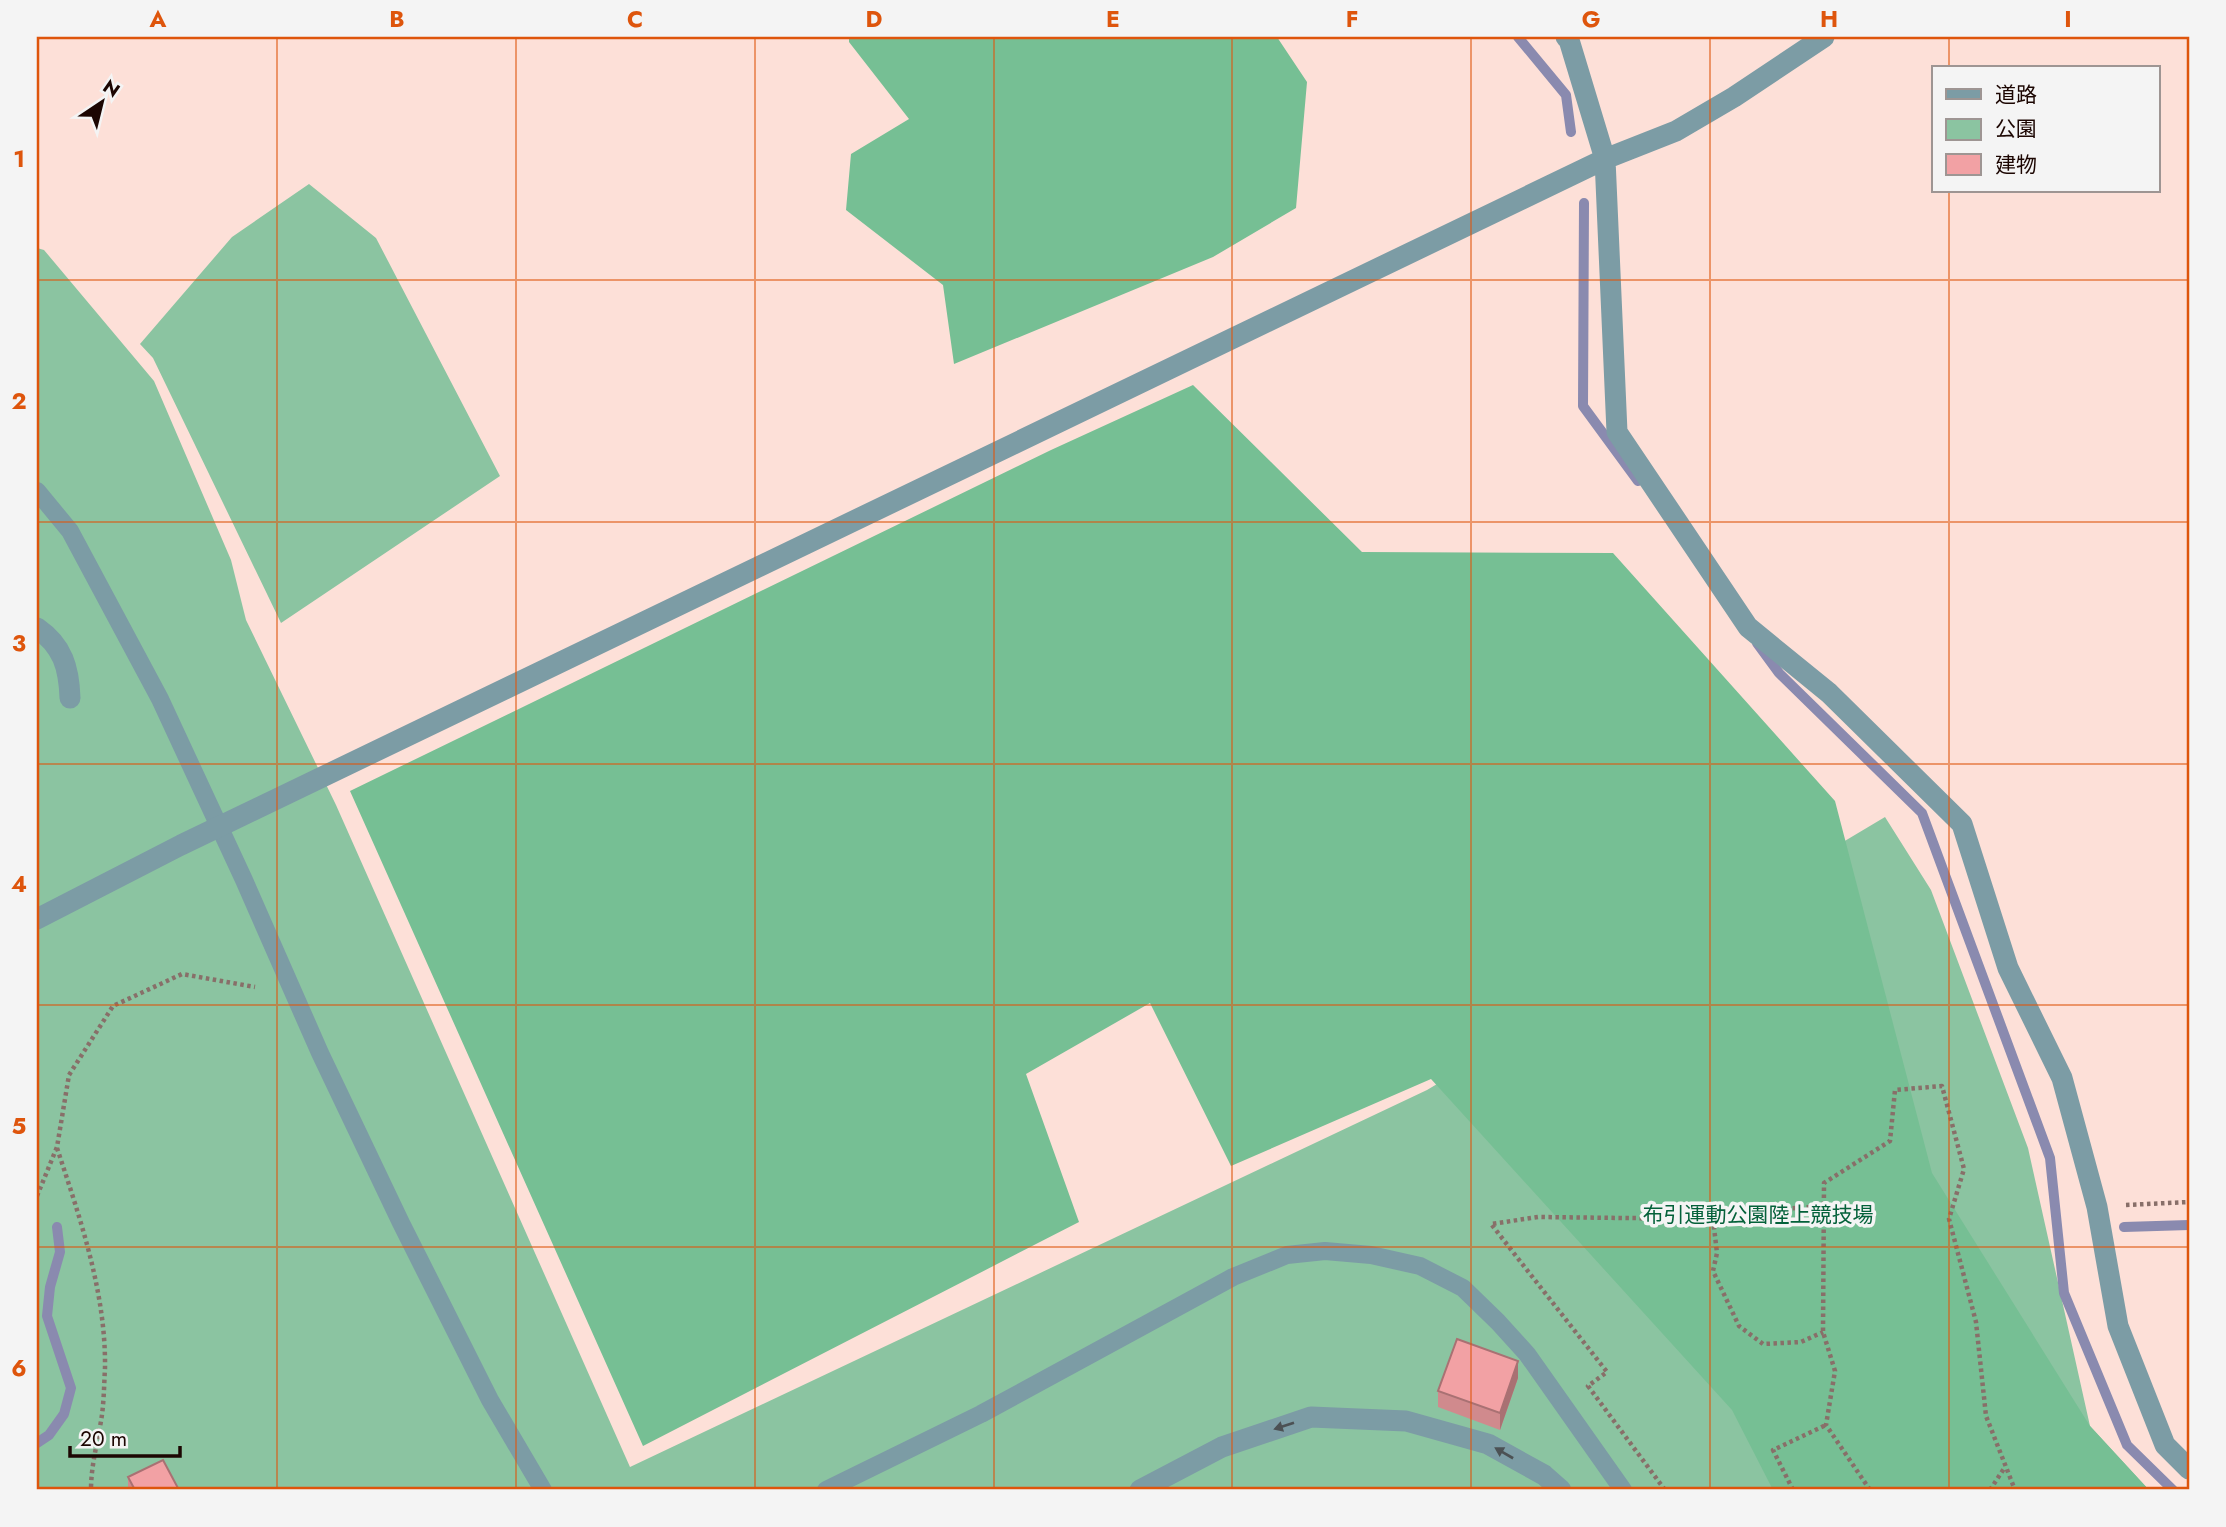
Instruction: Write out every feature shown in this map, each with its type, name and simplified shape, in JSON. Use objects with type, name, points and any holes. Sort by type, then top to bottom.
[{"type":"street","points":[[1566,37],[1605,159],[1617,432],[1748,627],[1829,693],[1962,824],[2007,968],[2062,1078],[2097,1207],[2118,1326],[2165,1446],[2189,1469]]},
{"type":"street","points":[[37,919],[218,828],[1605,159],[1676,131],[1734,97],[1824,37]]},
{"type":"street","points":[[37,628],[45,633],[61,653],[69,673],[70,698]]},
{"type":"street","points":[[1140,1490],[1222,1447],[1311,1417],[1406,1421],[1488,1444],[1544,1475],[1561,1490]]},
{"type":"lane","points":[[37,491],[70,531],[160,699],[320,1053],[401,1223],[490,1400],[542,1490]]},
{"type":"lane","points":[[826,1490],[981,1414],[1233,1277],[1287,1255],[1325,1251],[1371,1255],[1420,1266],[1463,1288],[1527,1354],[1623,1490]]},
{"type":"path","points":[[37,1196],[57,1147],[69,1075],[113,1006],[181,974],[255,987]]},
{"type":"path","points":[[1870,1490],[1826,1425],[1836,1371],[1823,1332],[1824,1183],[1891,1141],[1895,1090],[1942,1086],[1964,1169],[1949,1219],[1976,1322],[1986,1416],[2015,1490]]},
{"type":"path","points":[[57,1147],[78,1212],[98,1292],[105,1365],[102,1420],[91,1469],[91,1490]]},
{"type":"path","points":[[2097,1207],[2189,1202]]},
{"type":"path","points":[[1665,1490],[1588,1386],[1607,1372],[1491,1224],[1538,1217],[1713,1219],[1823,1206]]},
{"type":"path","points":[[1713,1219],[1717,1253],[1713,1271],[1739,1326],[1763,1344],[1801,1342],[1823,1332]]},
{"type":"path","points":[[1793,1490],[1773,1450],[1826,1425]]},
{"type":"path","points":[[1990,1490],[2006,1466]]},
{"type":"green space","points":[[849,37],[1277,37],[1307,82],[1296,208],[1213,257],[954,364],[943,285],[846,210],[851,154],[909,119],[849,42]]},
{"type":"green space","points":[[309,184],[376,238],[500,476],[281,623],[153,358],[140,344],[232,237]]},
{"type":"green space","name":"布引運動公園陸上競技場","points":[[37,248],[44,250],[154,381],[231,560],[246,620],[336,805],[630,1467],[1427,1090],[1885,817],[1931,890],[2028,1148],[2090,1426],[2149,1490],[37,1490]]},
{"type":"green space","points":[[1193,385],[1362,552],[1613,553],[1835,801],[1932,1173],[2090,1426],[2149,1490],[1773,1490],[1732,1410],[1431,1079],[1231,1166],[1150,1003],[1026,1074],[1079,1222],[643,1446],[350,791],[1051,450]]},
{"type":"building","points":[[1457,1339],[1518,1361],[1500,1413],[1438,1391]]},
{"type":"building","points":[[163,1460],[179,1490],[135,1490],[128,1477]]},
{"type":"waterway","points":[[1518,37],[1566,95],[1571,132]]},
{"type":"waterway","points":[[1584,203],[1583,406],[1638,481]]},
{"type":"waterway","points":[[1757,643],[1779,673],[1922,813],[2050,1158],[2064,1293],[2127,1445],[2173,1490]]},
{"type":"waterway","points":[[2124,1227],[2189,1225]]},
{"type":"waterway","points":[[37,1443],[49,1435],[64,1414],[71,1388],[47,1316],[50,1287],[60,1252],[57,1227]]}]
